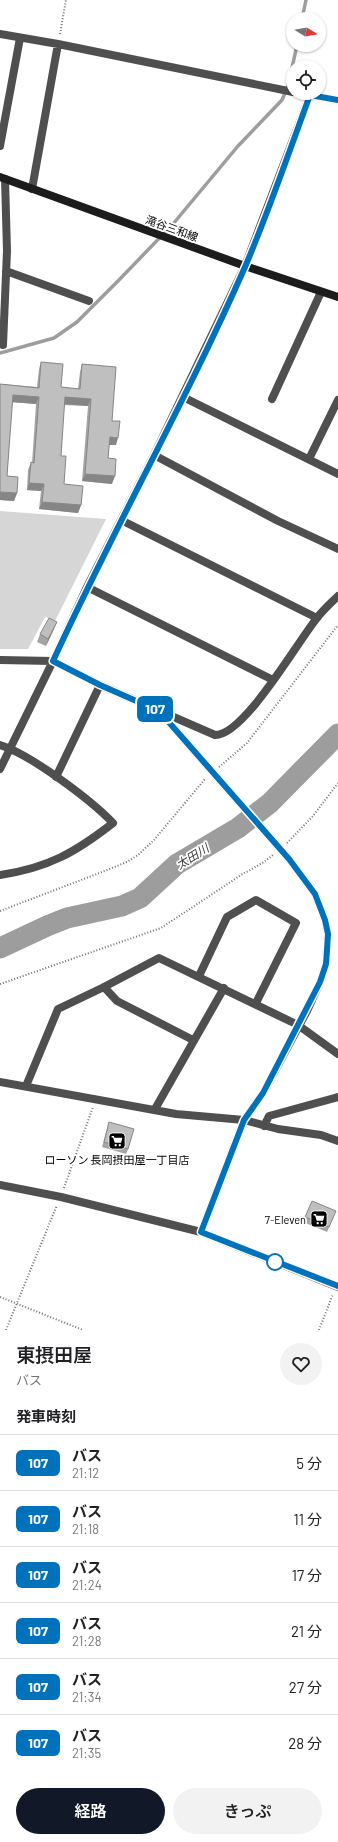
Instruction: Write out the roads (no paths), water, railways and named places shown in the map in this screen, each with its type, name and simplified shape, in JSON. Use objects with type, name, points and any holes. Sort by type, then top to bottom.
[{"type":"main road","name":"滝谷三和線","points":[[3,178],[245,266],[338,298]]},
{"type":"street","points":[[0,34],[58,44],[286,91]]},
{"type":"street","points":[[0,146],[20,38]]},
{"type":"street","points":[[32,189],[58,44]]},
{"type":"street","points":[[326,98],[338,100]]},
{"type":"street","points":[[0,769],[53,661],[87,587],[183,397],[245,266],[308,100]]},
{"type":"street","points":[[3,178],[3,251],[6,271],[3,345]]},
{"type":"street","points":[[6,271],[89,301]]},
{"type":"street","points":[[272,399],[321,292]]},
{"type":"street","points":[[183,397],[338,474]]},
{"type":"street","points":[[309,459],[338,400]]},
{"type":"street","points":[[154,455],[278,520],[338,549]]},
{"type":"street","points":[[121,520],[317,618]]},
{"type":"street","points":[[87,587],[273,680]]},
{"type":"street","points":[[0,660],[53,661],[100,685],[215,735],[221,736],[246,716],[317,618],[338,596]]},
{"type":"street","points":[[56,777],[100,685]]},
{"type":"street","points":[[159,711],[289,859],[315,894],[325,920],[328,934],[326,964],[320,982],[263,1093],[244,1120],[201,1232]]},
{"type":"street","points":[[0,745],[11,748],[56,777],[104,813],[113,823],[86,843],[49,864],[0,874]]},
{"type":"street","points":[[199,976],[227,918],[256,900],[296,923],[256,1003]]},
{"type":"street","points":[[26,1086],[58,1009],[159,958],[256,1003],[298,1025],[338,1054]]},
{"type":"street","points":[[104,987],[116,1001],[193,1040]]},
{"type":"street","points":[[155,1110],[193,1040],[224,988]]},
{"type":"street","points":[[0,1082],[182,1115],[244,1120],[264,1126],[321,1135],[338,1141]]},
{"type":"street","points":[[264,1126],[269,1116],[338,1097]]},
{"type":"street","points":[[0,1186],[61,1197],[201,1232],[337,1286]]},
{"type":"waterway","points":[[303,12],[306,0]]},
{"type":"waterway","points":[[0,353],[54,338],[77,322],[118,281],[173,224],[238,146],[282,100],[288,86],[295,52]]},
{"type":"waterway","name":"太田川","points":[[0,948],[67,918],[122,906],[140,898],[177,864],[238,828],[270,803],[338,734]]},
{"type":"place","name":"ローソン 長岡摂田屋一丁目店","points":[[117,1141]]},
{"type":"place","name":"7-Eleven","points":[[319,1219]]}]
